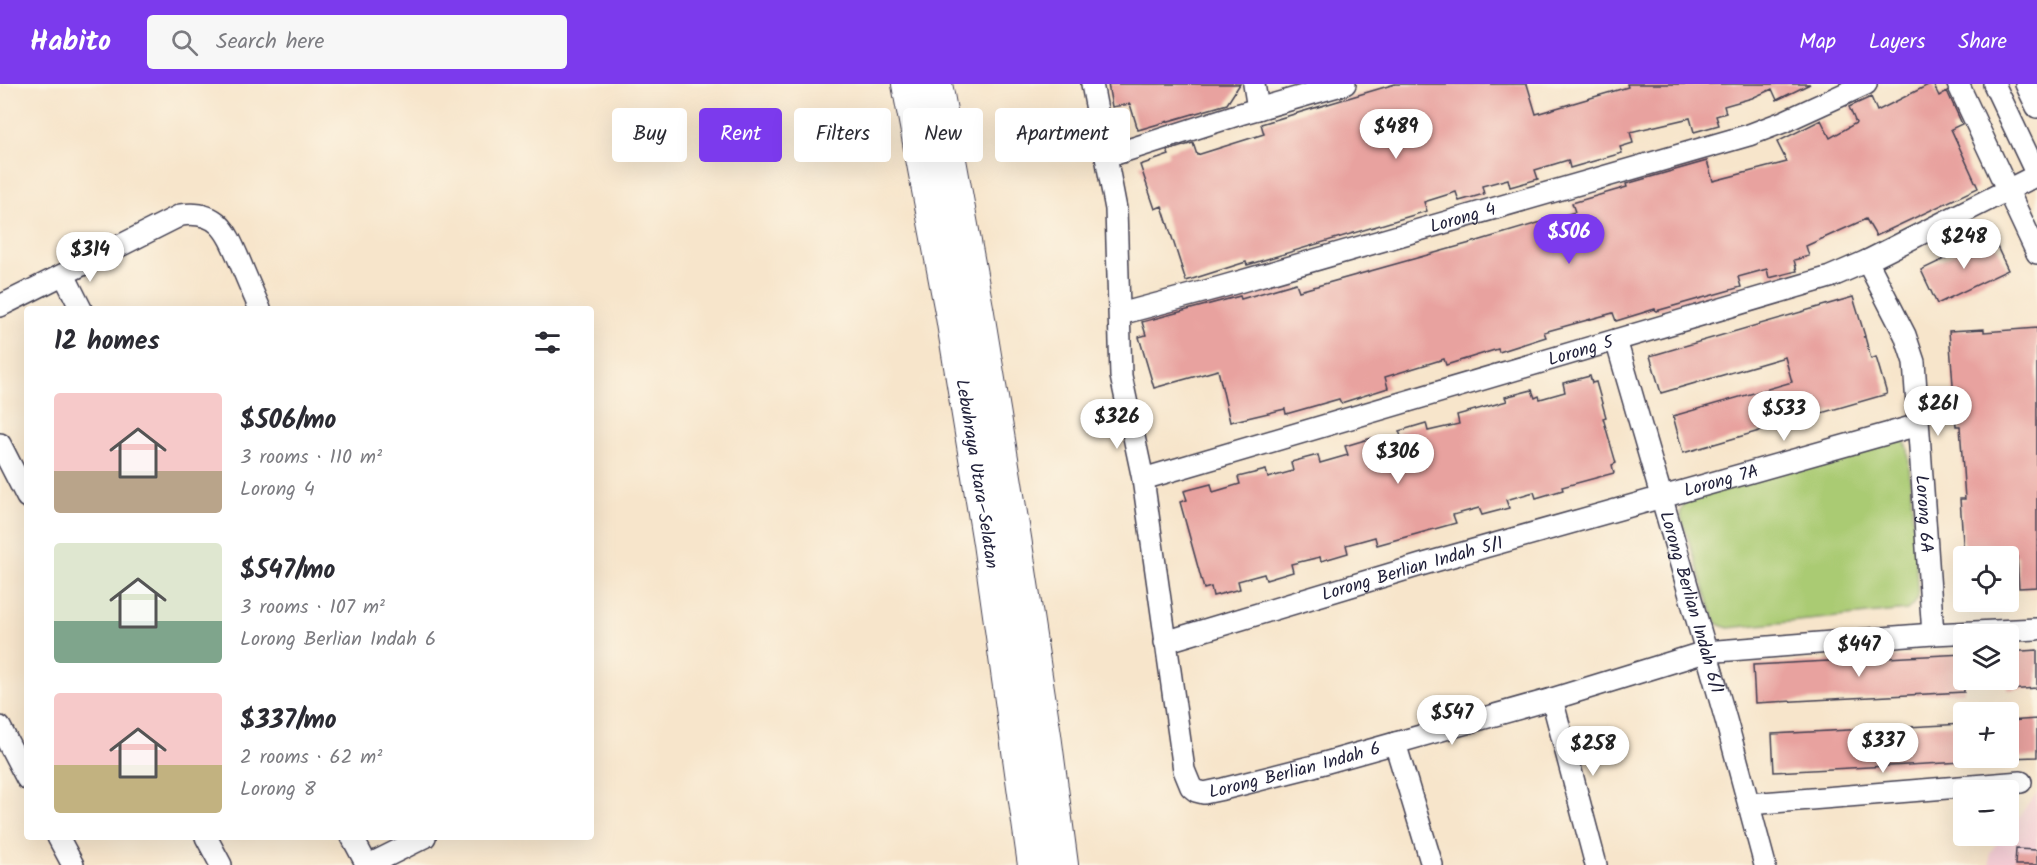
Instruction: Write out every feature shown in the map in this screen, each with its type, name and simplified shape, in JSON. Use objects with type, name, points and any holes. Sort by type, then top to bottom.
[{"type":"highway","name":"Lebuhraya Utara–Selatan","points":[[908,84],[952,317],[987,532],[1034,865]]},
{"type":"highway","name":"Lebuhraya Utara–Selatan","points":[[936,84],[978,313],[1013,526],[1046,735],[1062,865]]},
{"type":"street","points":[[1092,84],[1097,108]]},
{"type":"street","points":[[1254,84],[1258,109]]},
{"type":"street","points":[[1130,149],[1345,84]]},
{"type":"street","name":"Lorong 4","points":[[1120,314],[1749,135],[1775,126],[1866,84]]},
{"type":"street","points":[[1959,84],[2037,253]]},
{"type":"street","points":[[1994,84],[2037,175]]},
{"type":"street","points":[[2026,84],[2037,106]]},
{"type":"street","points":[[1107,162],[1116,209],[1121,376],[1143,479],[1165,642]]},
{"type":"street","name":"Lorong 5","points":[[1143,479],[1830,277],[1868,261],[2037,175]]},
{"type":"street","points":[[0,306],[181,215],[202,214],[213,219],[225,229],[259,306]]},
{"type":"street","name":"Lorong 6A","points":[[1868,261],[1910,348],[1914,362],[1933,634]]},
{"type":"street","points":[[64,275],[80,306]]},
{"type":"street","name":"Lorong Berlian Indah 6/1","points":[[1616,340],[1765,865]]},
{"type":"street","name":"Lorong 7A","points":[[1662,497],[1918,424]]},
{"type":"street","points":[[0,444],[24,491]]},
{"type":"street","name":"Lorong Berlian Indah 5/1","points":[[1165,642],[1424,564],[1662,497]]},
{"type":"street","name":"Lorong Berlian Indah 6","points":[[1165,642],[1184,770],[1191,787],[1204,793],[1552,699],[1705,652],[1933,634],[2037,629]]},
{"type":"street","points":[[1552,699],[1596,865]]},
{"type":"street","points":[[0,727],[24,773]]},
{"type":"street","points":[[1395,743],[1432,865]]},
{"type":"street","points":[[1749,804],[2021,782]]},
{"type":"street","points":[[60,840],[73,865]]},
{"type":"street","points":[[208,840],[221,865]]},
{"type":"street","points":[[354,840],[368,865],[419,840]]},
{"type":"shaded area","points":[[2037,793],[2037,865],[1990,865],[1990,852],[1995,846],[2019,846],[2019,816]]},
{"type":"green space","points":[[1893,436],[1904,441],[1908,448],[1918,597],[1914,604],[1907,610],[1728,628],[1718,624],[1680,514],[1689,492]]},
{"type":"building","points":[[1108,84],[1240,84],[1227,104],[1138,130],[1130,104],[1112,107]]},
{"type":"building","points":[[1395,84],[1527,84],[1536,114],[1628,87],[1627,84],[1810,84],[1777,100],[1772,89],[1752,98],[1724,106],[1726,113],[1716,116],[1719,125],[1694,132],[1690,118],[1630,132],[1633,143],[1620,147],[1622,153],[1570,168],[1568,160],[1535,170],[1538,179],[1510,187],[1508,179],[1482,186],[1484,194],[1459,201],[1456,192],[1424,202],[1427,211],[1186,281],[1162,206],[1155,209],[1140,165],[1169,155],[1167,151],[1193,143],[1197,155],[1264,134],[1261,124]]},
{"type":"building","points":[[1933,84],[1939,96],[1947,91],[1962,124],[1951,129],[1978,188],[1876,236],[1866,219],[1806,246],[1809,256],[1794,260],[1797,271],[1769,278],[1767,269],[1738,277],[1741,287],[1656,311],[1655,309],[1616,321],[1613,313],[1544,332],[1546,337],[1499,352],[1498,349],[1446,365],[1444,359],[1385,377],[1388,388],[1341,403],[1339,399],[1286,414],[1285,409],[1230,422],[1218,370],[1154,388],[1139,337],[1146,335],[1142,322],[1240,296],[1241,299],[1296,283],[1299,291],[1474,242],[1575,212],[1572,203],[1627,187],[1626,184],[1707,161],[1713,181],[1787,162],[1777,142],[1821,120],[1830,138],[1856,123],[1849,107],[1871,97],[1877,111]]},
{"type":"building","points":[[1992,236],[2008,270],[1937,304],[1921,270]]},
{"type":"building","points":[[1853,297],[1865,336],[1863,337],[1865,337],[1871,359],[1876,357],[1887,394],[1683,453],[1673,416],[1792,382],[1785,357],[1661,393],[1650,356]]},
{"type":"building","points":[[2037,328],[2037,587],[2019,588],[2019,546],[1963,546],[1960,499],[1965,499],[1960,426],[1956,426],[1949,331],[1984,329],[1984,332]]},
{"type":"building","points":[[1590,376],[1592,383],[1596,382],[1606,417],[1603,418],[1616,463],[1612,465],[1614,473],[1562,487],[1563,490],[1536,498],[1534,492],[1506,500],[1509,508],[1482,515],[1479,508],[1453,515],[1456,523],[1377,545],[1375,537],[1346,545],[1348,553],[1321,561],[1320,557],[1291,564],[1293,572],[1266,580],[1264,574],[1238,581],[1240,589],[1213,596],[1211,587],[1204,589],[1180,502],[1187,500],[1184,491],[1211,484],[1213,492],[1240,484],[1238,477],[1266,470],[1268,478],[1293,471],[1291,462],[1318,455],[1320,463],[1348,455],[1345,446],[1372,438],[1375,446],[1402,439],[1399,431],[1426,423],[1428,431],[1459,424],[1457,415],[1507,401],[1505,397],[1532,390],[1535,398],[1539,396],[1540,399],[1565,392],[1563,383]]},
{"type":"building","points":[[2037,650],[2037,688],[2019,689],[2019,651]]},
{"type":"building","points":[[1953,655],[1953,690],[1964,690],[1964,692],[1755,703],[1753,665]]},
{"type":"building","points":[[2037,719],[2037,757],[2019,758],[2019,720]]},
{"type":"building","points":[[1953,725],[1953,763],[1774,772],[1772,734]]},
{"type":"building","points":[[2016,849],[2037,850],[2037,865],[2015,865]]}]
